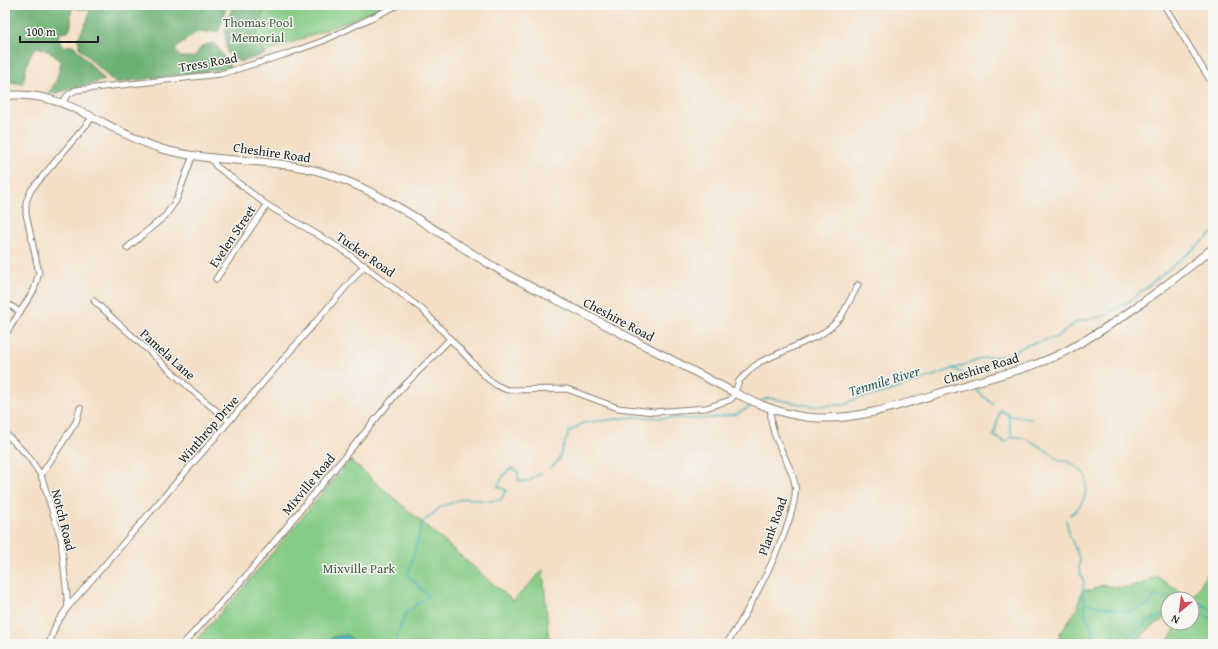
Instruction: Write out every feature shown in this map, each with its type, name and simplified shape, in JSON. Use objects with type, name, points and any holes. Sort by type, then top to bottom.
[{"type":"main road","name":"Cheshire Road","points":[[5,96],[34,96],[62,102],[135,140],[164,149],[193,155],[285,164],[335,176],[362,187],[498,269],[735,393],[771,409],[818,418],[850,417],[1035,364],[1063,352],[1128,313],[1213,248]]},
{"type":"street","name":"Tress Road","points":[[62,102],[69,94],[76,90],[221,74],[284,55],[323,41],[398,5]]},
{"type":"street","points":[[1164,5],[1213,85]]},
{"type":"street","points":[[5,335],[34,290],[39,273],[26,214],[26,202],[31,190],[93,117]]},
{"type":"street","points":[[127,248],[165,216],[176,201],[193,155]]},
{"type":"street","name":"Tucker Road","points":[[210,157],[216,166],[266,205],[340,248],[365,265],[423,310],[496,385],[507,390],[568,389],[618,408],[654,412],[706,408],[730,400],[735,393]]},
{"type":"street","name":"Evelen Street","points":[[216,279],[266,205]]},
{"type":"street","name":"Winthrop Drive","points":[[68,608],[365,265]]},
{"type":"street","points":[[735,393],[739,381],[752,368],[777,354],[820,335],[831,327],[841,317],[858,285]]},
{"type":"street","points":[[5,302],[20,312]]},
{"type":"street","name":"Pamela Lane","points":[[94,302],[196,394],[229,421]]},
{"type":"street","name":"Mixville Road","points":[[183,644],[245,576],[399,391],[450,339]]},
{"type":"street","points":[[41,475],[76,422],[80,408]]},
{"type":"street","name":"Plank Road","points":[[726,644],[742,622],[757,595],[791,515],[795,498],[793,479],[773,427],[770,416],[771,409]]},
{"type":"street","name":"Notch Road","points":[[5,434],[28,456],[41,475],[61,540],[68,608]]},
{"type":"street","points":[[49,644],[56,624],[68,608]]},
{"type":"green space","points":[[5,5],[166,5],[169,7],[172,5],[227,5],[219,31],[195,33],[175,49],[180,57],[194,57],[202,46],[214,43],[231,68],[115,83],[80,49],[78,38],[87,21],[90,10],[72,8],[70,29],[68,32],[59,33],[58,39],[64,47],[73,45],[105,80],[56,93],[49,93],[56,81],[61,62],[50,52],[38,47],[29,58],[22,84],[5,81]]},
{"type":"green space","points":[[233,5],[266,5],[258,30],[259,41],[265,54],[240,62],[227,53],[225,30]]},
{"type":"green space","name":"Thomas Pool Memorial","points":[[237,5],[385,5],[352,20],[242,61]]},
{"type":"green space","name":"Mixville Park","points":[[350,460],[513,601],[543,570],[549,644],[192,644],[237,595]]},
{"type":"green space","points":[[1211,566],[1213,568],[1213,644],[1166,644],[1174,631],[1200,631],[1200,591],[1197,591]]},
{"type":"green space","points":[[1156,576],[1178,591],[1160,591],[1160,622],[1147,631],[1135,644],[1059,644],[1060,633],[1077,609],[1082,590],[1091,590],[1102,585],[1122,588],[1139,585]]},
{"type":"water","points":[[347,635],[357,644],[326,644],[333,637]]},
{"type":"waterway","name":"Tenmile River","points":[[760,401],[769,398],[810,406],[842,405],[858,398],[884,393],[984,358],[1005,356],[1027,345],[1057,337],[1076,322],[1104,316],[1131,300],[1213,233]]},
{"type":"waterway","points":[[953,368],[965,375]]},
{"type":"waterway","points":[[976,386],[978,392],[993,404]]},
{"type":"waterway","name":"Tenmile River","points":[[550,468],[558,461],[569,432],[583,423],[634,417],[703,419],[737,414],[753,405]]},
{"type":"waterway","points":[[1000,410],[994,436],[1005,442],[1013,437],[1025,439],[1044,449],[1060,461],[1071,463],[1086,476],[1086,493],[1082,503],[1070,515]]},
{"type":"waterway","points":[[1000,410],[1011,416],[1031,419]]},
{"type":"waterway","points":[[1008,415],[1012,437]]},
{"type":"waterway","name":"Tenmile River","points":[[401,644],[396,638],[406,613],[428,596],[408,575],[422,523],[442,506],[466,498],[486,501],[501,500],[506,490],[498,487],[505,473],[510,469],[513,468],[518,472],[518,480],[522,481],[530,480],[541,473]]},
{"type":"waterway","points":[[1066,520],[1070,537],[1080,559],[1079,570],[1084,582],[1083,590],[1086,615],[1097,644]]},
{"type":"waterway","points":[[1084,603],[1127,612],[1149,605],[1154,596],[1160,597]]},
{"type":"waterway","points":[[1200,603],[1213,611]]},
{"type":"waterway","points":[[1200,613],[1213,619]]},
{"type":"waterway","points":[[1120,644],[1147,622],[1160,616]]}]
